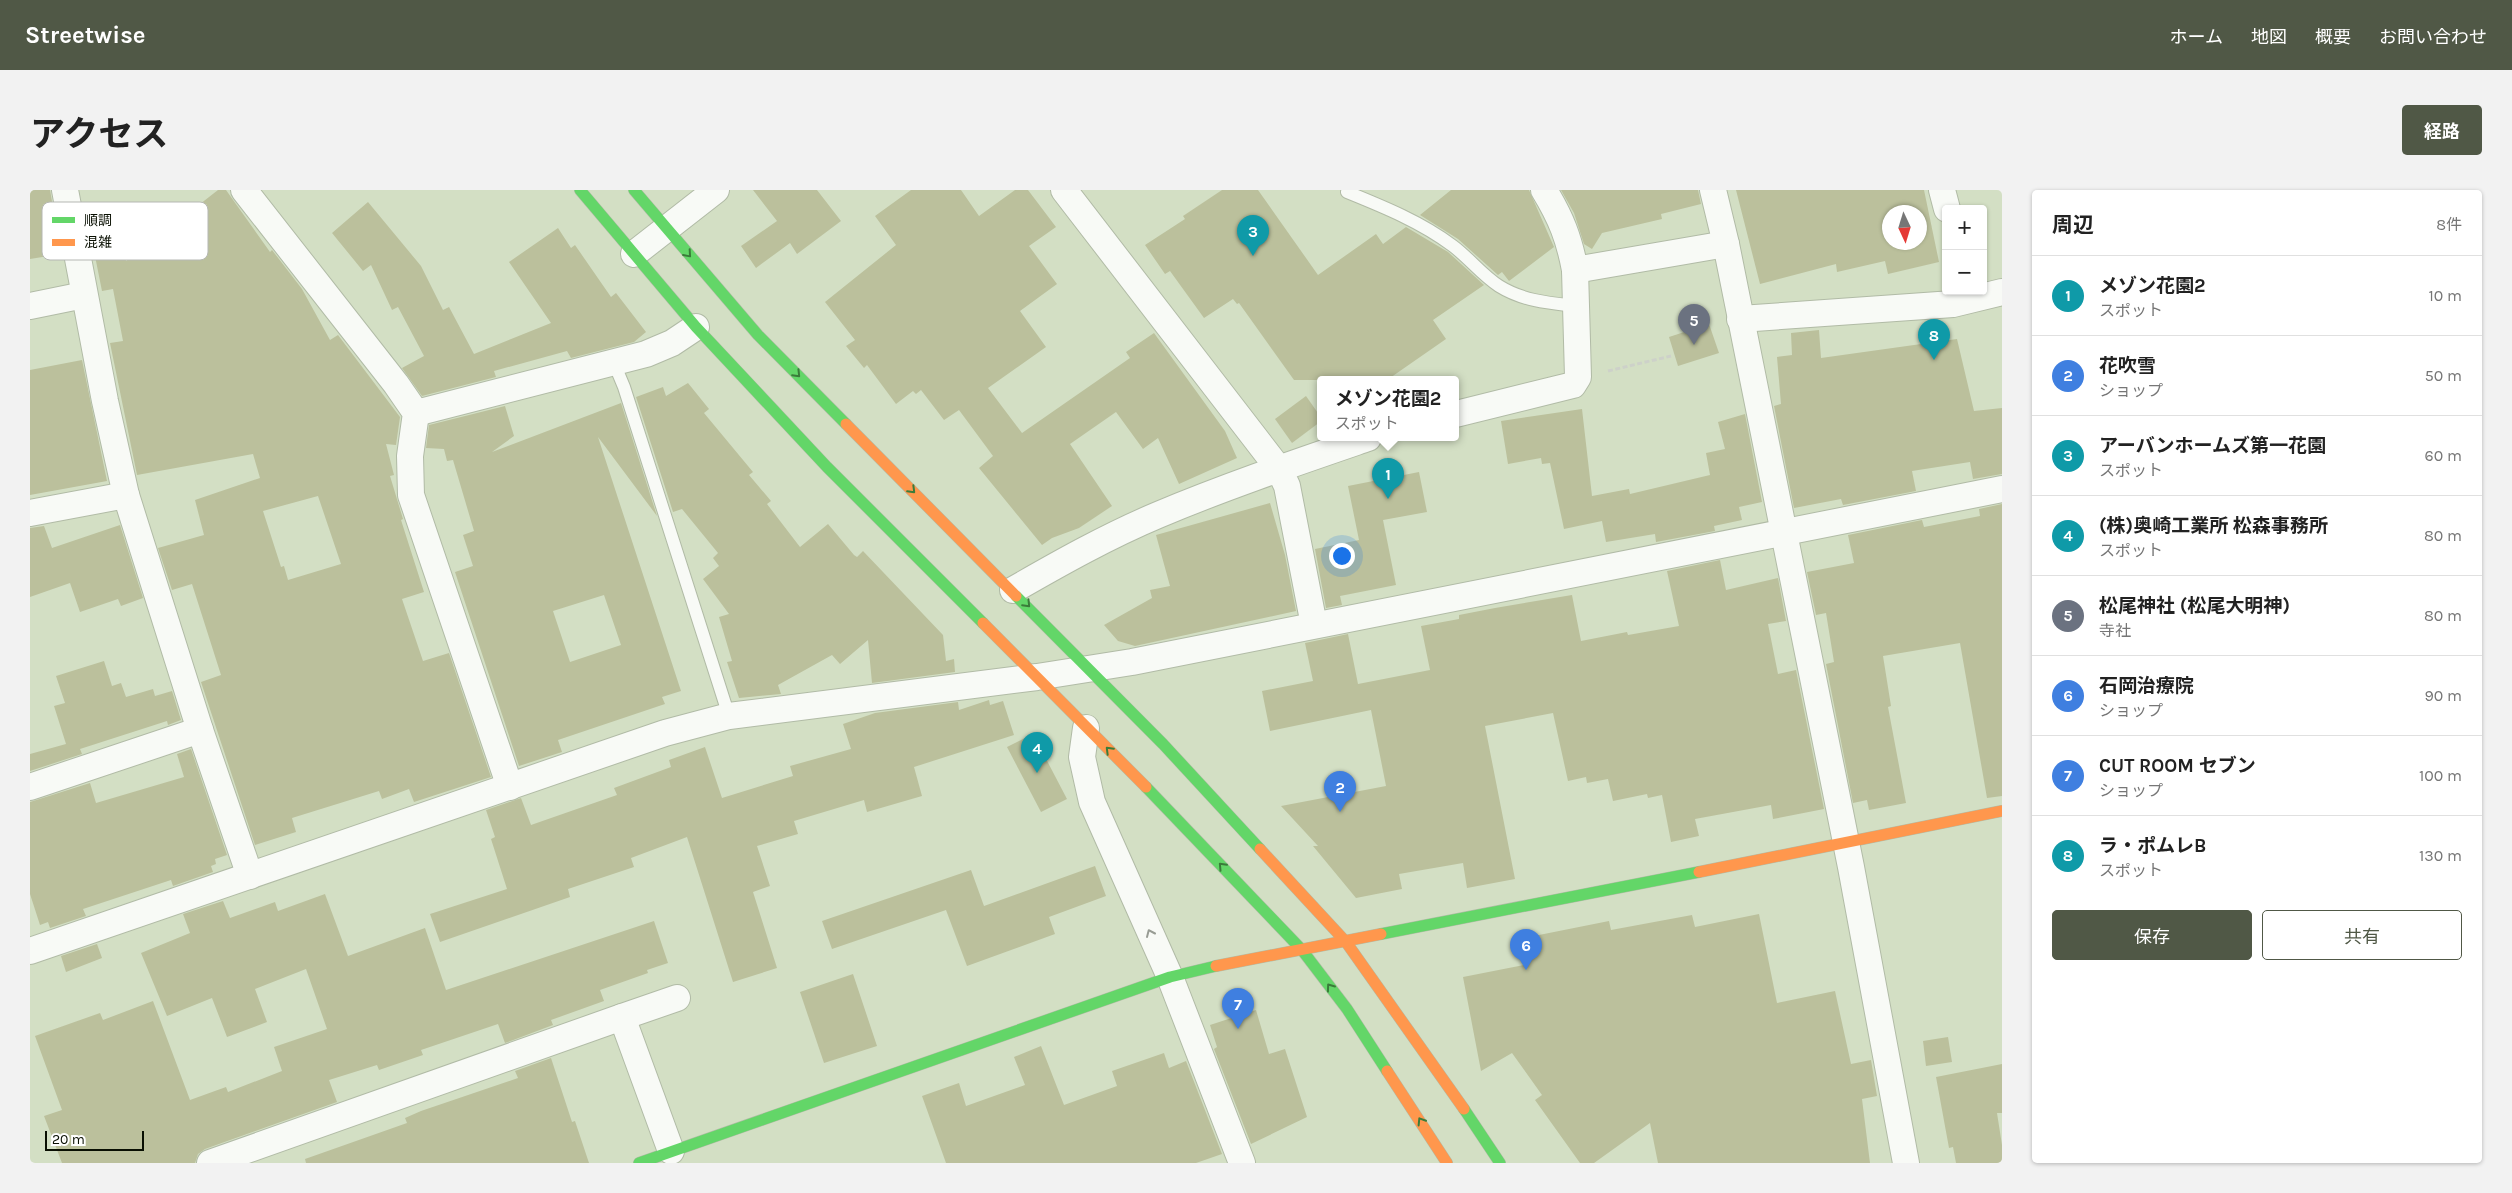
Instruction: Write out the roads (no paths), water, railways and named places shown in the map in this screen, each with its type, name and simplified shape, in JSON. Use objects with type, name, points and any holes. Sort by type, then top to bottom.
[{"type":"street","points":[[244,190],[396,384],[416,413],[410,456],[411,495],[510,787]]},
{"type":"street","points":[[580,190],[696,327],[827,467],[1174,815],[1302,950],[1347,1009],[1447,1163]]},
{"type":"street","points":[[634,190],[758,334],[1090,669],[1224,808],[1346,942],[1426,1053],[1500,1163]]},
{"type":"street","points":[[634,254],[716,190]]},
{"type":"street","points":[[1064,190],[1279,468],[1287,486],[1314,626]]},
{"type":"street","points":[[1459,413],[1573,385],[1578,377],[1575,270],[1570,240],[1559,215],[1544,190]]},
{"type":"street","points":[[1713,190],[1726,244],[1846,843],[1906,1163]]},
{"type":"street","points":[[1942,190],[1945,205]]},
{"type":"street","points":[[1575,270],[1726,244]]},
{"type":"street","points":[[78,260],[126,495],[200,730],[250,876]]},
{"type":"street","points":[[1740,319],[1952,304],[1967,296],[2002,292]]},
{"type":"street","points":[[30,306],[84,295]]},
{"type":"street","points":[[416,413],[614,363],[660,348],[696,327]]},
{"type":"street","points":[[1013,590],[1074,556],[1156,516],[1279,468],[1359,441]]},
{"type":"street","points":[[30,951],[665,733],[730,716],[1090,669],[2002,489]]},
{"type":"street","points":[[30,513],[126,495]]},
{"type":"street","points":[[1086,728],[1082,757],[1092,802],[1170,978],[1242,1163]]},
{"type":"street","points":[[30,786],[200,730]]},
{"type":"street","points":[[639,1163],[1170,978],[1232,962],[1346,942],[2002,811]]},
{"type":"street","points":[[210,1163],[677,998]]},
{"type":"street","points":[[622,1017],[671,1151]]},
{"type":"lane","points":[[1347,192],[1392,210],[1424,228],[1453,246],[1498,285],[1515,294],[1530,299],[1576,306]]},
{"type":"lane","points":[[614,363],[627,396],[730,716]]},
{"type":"place","name":"アーバンホームズ第一花園","points":[[1253,256]]},
{"type":"place","name":"松尾神社 (松尾大明神)","points":[[1694,345]]},
{"type":"place","name":"ラ・ポムレB","points":[[1934,360]]},
{"type":"place","name":"メゾン花園2","points":[[1388,499]]},
{"type":"place","name":"(株)奥崎工業所 松森事務所","points":[[1037,773]]},
{"type":"place","name":"花吹雪","points":[[1340,812]]},
{"type":"place","name":"石岡治療院","points":[[1526,970]]},
{"type":"place","name":"CUT ROOM セブン","points":[[1238,1029]]}]
